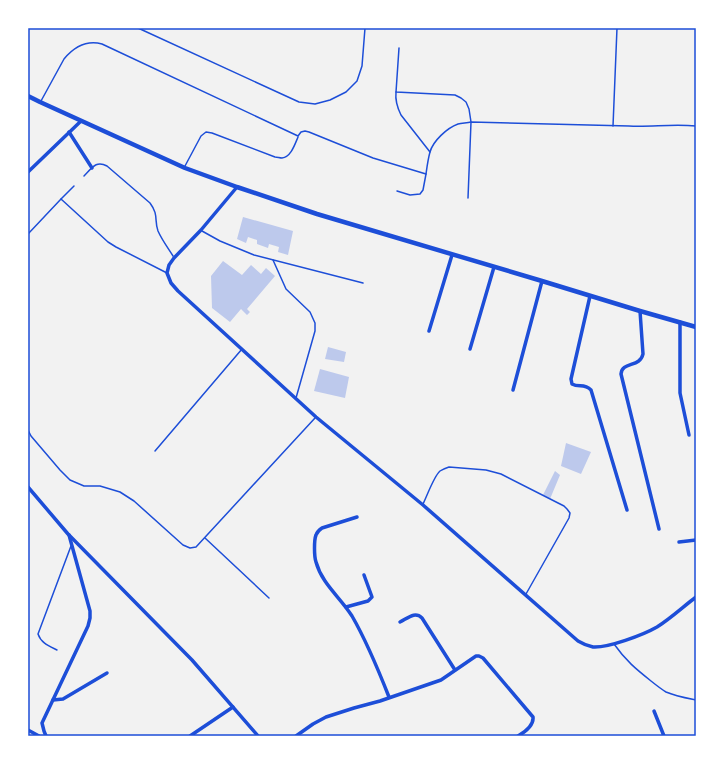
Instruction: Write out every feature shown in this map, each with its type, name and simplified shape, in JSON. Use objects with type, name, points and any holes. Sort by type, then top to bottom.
[{"type":"main road","points":[[28,96],[184,168],[237,187],[317,214],[696,327]]},
{"type":"street","points":[[28,172],[81,121]]},
{"type":"street","points":[[69,132],[92,168]]},
{"type":"street","points":[[237,187],[201,230],[174,258],[169,265],[167,273],[171,282],[178,291],[242,350],[316,416],[423,505],[584,645],[592,647],[614,644],[649,631],[696,597]]},
{"type":"street","points":[[429,331],[452,255]]},
{"type":"street","points":[[470,349],[494,267]]},
{"type":"street","points":[[513,390],[542,281]]},
{"type":"street","points":[[590,296],[571,379],[572,384],[576,386],[588,386],[591,390],[627,510]]},
{"type":"street","points":[[640,311],[642,358],[638,362],[623,368],[621,374],[659,528]]},
{"type":"street","points":[[680,322],[680,393],[689,435]]},
{"type":"street","points":[[28,487],[68,534],[192,660],[258,736]]},
{"type":"street","points":[[357,517],[322,528],[318,531],[316,535],[316,563],[325,582],[346,607],[373,655],[389,697]]},
{"type":"street","points":[[46,736],[42,723],[88,626],[90,618],[90,611],[68,534]]},
{"type":"street","points":[[679,542],[696,540]]},
{"type":"street","points":[[346,607],[368,601],[372,597],[364,575]]},
{"type":"street","points":[[400,622],[416,614],[419,615],[455,670]]},
{"type":"street","points":[[296,736],[326,717],[441,680],[476,656],[483,658],[533,717],[534,720],[531,725],[527,730],[518,736]]},
{"type":"street","points":[[53,700],[63,699],[107,673]]},
{"type":"street","points":[[190,736],[233,707]]},
{"type":"street","points":[[654,710],[664,736]]},
{"type":"street","points":[[28,730],[40,736]]},
{"type":"lane","points":[[138,28],[299,102],[315,104],[330,100],[346,92],[357,81],[362,66],[366,28]]},
{"type":"lane","points":[[613,126],[617,28]]},
{"type":"lane","points":[[40,102],[64,59],[76,49],[87,43],[95,42],[298,136]]},
{"type":"lane","points":[[399,48],[395,101],[401,115],[430,152]]},
{"type":"lane","points":[[396,92],[455,96],[466,102],[469,109],[471,122],[468,198]]},
{"type":"lane","points":[[397,191],[410,195],[420,194],[426,174],[430,152],[434,144],[444,133],[460,123],[471,122],[648,127],[664,125],[696,126]]},
{"type":"lane","points":[[184,168],[201,136],[206,132],[275,157],[282,158],[287,156],[298,136],[301,132],[305,131],[373,158],[426,174]]},
{"type":"lane","points":[[84,176],[92,168],[99,163],[102,163],[150,203],[156,215],[158,230],[174,258]]},
{"type":"lane","points":[[28,234],[74,186]]},
{"type":"lane","points":[[61,199],[108,242],[167,273]]},
{"type":"lane","points":[[201,230],[220,241],[254,255],[363,283]]},
{"type":"lane","points":[[273,260],[286,289],[310,312],[314,323],[315,331],[296,398]]},
{"type":"lane","points":[[155,451],[242,350]]},
{"type":"lane","points":[[28,430],[31,436],[70,480],[84,486],[100,486],[120,492],[134,501],[182,545],[190,548],[196,547],[316,416]]},
{"type":"lane","points":[[423,505],[436,476],[439,472],[449,467],[486,470],[501,474],[564,506],[570,513],[568,518],[526,594]]},
{"type":"lane","points":[[204,538],[269,598]]},
{"type":"lane","points":[[57,650],[43,643],[38,634],[71,544]]},
{"type":"lane","points":[[614,644],[628,663],[660,688],[672,694],[696,700]]},
{"type":"building","points":[[243,217],[293,231],[288,255],[278,252],[279,247],[269,244],[268,248],[257,244],[257,240],[248,237],[246,243],[237,239]]},
{"type":"building","points":[[223,261],[242,275],[251,265],[261,274],[266,268],[275,276],[247,309],[250,312],[247,315],[241,309],[230,322],[212,308],[211,276]]},
{"type":"building","points":[[328,347],[346,352],[344,362],[325,359]]},
{"type":"building","points":[[320,369],[349,377],[345,398],[314,391]]},
{"type":"building","points":[[566,443],[591,452],[581,474],[561,466]]},
{"type":"building","points":[[555,471],[560,475],[550,499],[543,495]]}]
